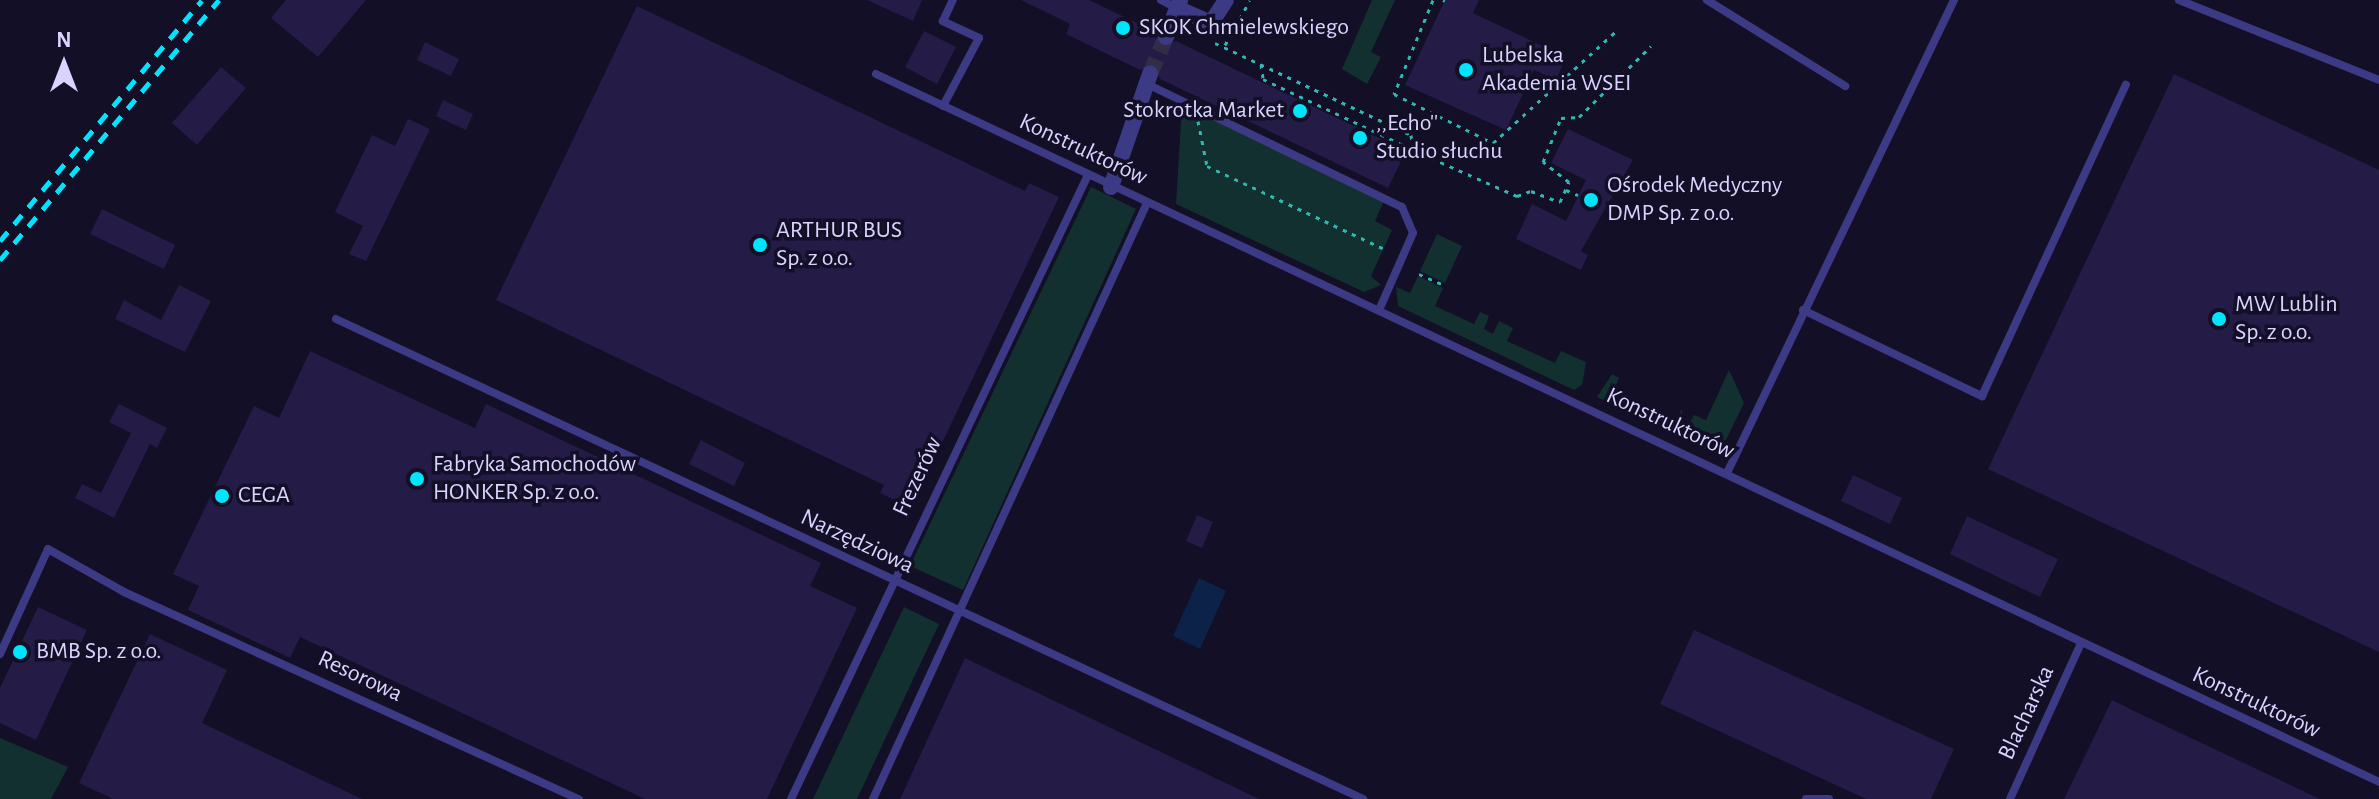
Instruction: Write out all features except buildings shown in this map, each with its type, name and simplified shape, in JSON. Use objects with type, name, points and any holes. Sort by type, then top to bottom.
[{"type":"street","points":[[1166,37],[1178,4],[1211,23],[1226,0]]},
{"type":"street","points":[[1111,187],[1148,79]]},
{"type":"lane","points":[[943,106],[979,38],[943,21],[953,0]]},
{"type":"lane","points":[[1161,0],[1178,4]]},
{"type":"lane","points":[[1707,0],[1845,86]]},
{"type":"lane","points":[[1727,473],[1954,0]]},
{"type":"lane","points":[[2179,0],[2379,80]]},
{"type":"lane","name":"Konstruktorów","points":[[876,74],[2379,782]]},
{"type":"lane","points":[[1148,79],[1194,106],[1402,207],[1413,233],[1379,310]]},
{"type":"lane","points":[[1803,310],[1982,396],[2126,85]]},
{"type":"lane","name":"Frezerów","points":[[791,799],[1088,175]]},
{"type":"lane","points":[[873,799],[962,613],[1147,203]]},
{"type":"lane","name":"Narzędziowa","points":[[336,319],[1363,799]]},
{"type":"lane","name":"Resorowa","points":[[0,654],[48,549],[124,592],[579,799]]},
{"type":"lane","name":"Blacharska","points":[[2010,799],[2081,643]]},
{"type":"lane","points":[[1806,799],[1829,799]]},
{"type":"path","points":[[1224,47],[1250,0]]},
{"type":"path","points":[[1433,0],[1394,94],[1493,143],[1616,31]]},
{"type":"path","points":[[1215,43],[1411,135],[1413,150]]},
{"type":"path","points":[[1261,64],[1263,79],[1413,150],[1517,196],[1531,191],[1560,202],[1569,182],[1543,162],[1561,118],[1579,117],[1651,46]]},
{"type":"path","points":[[1300,97],[1305,85]]},
{"type":"path","points":[[1194,106],[1207,166],[1384,249]]},
{"type":"path","points":[[1361,125],[1366,114]]},
{"type":"path","points":[[1566,190],[1578,195]]},
{"type":"path","points":[[1419,274],[1444,285]]},
{"type":"green space","points":[[1372,0],[1395,0],[1371,52],[1381,57],[1367,84],[1342,69]]},
{"type":"green space","points":[[1182,105],[1384,201],[1375,221],[1392,230],[1371,276],[1381,285],[1364,292],[1176,204]]},
{"type":"green space","points":[[1091,187],[1136,209],[963,590],[910,566]]},
{"type":"green space","points":[[1437,234],[1462,246],[1445,283],[1420,271]]},
{"type":"green space","points":[[1418,276],[1443,288],[1435,306],[1474,324],[1480,312],[1489,316],[1484,329],[1493,334],[1499,321],[1513,328],[1507,341],[1555,363],[1561,351],[1586,362],[1582,385],[1574,390],[1398,306],[1396,287],[1410,293]]},
{"type":"green space","points":[[1729,370],[1744,403],[1724,444],[1711,452],[1597,397],[1612,374],[1619,378],[1613,392],[1676,420],[1682,409],[1682,423],[1689,424],[1694,415],[1706,420]]},
{"type":"green space","points":[[904,607],[939,624],[857,799],[813,799]]},
{"type":"green space","points":[[0,738],[68,767],[51,799],[0,799]]},
{"type":"water","points":[[1199,578],[1226,591],[1200,649],[1173,636]]},
{"type":"tunnel","points":[[1150,74],[1166,37]]},
{"type":"railway","points":[[0,241],[202,0]]},
{"type":"railway","points":[[0,260],[219,0]]},
{"type":"place","name":"SKOK Chmielewskiego","points":[[1123,28]]},
{"type":"place","name":"Lubelska Akademia WSEI","points":[[1466,70]]},
{"type":"place","name":"Stokrotka Market","points":[[1300,111]]},
{"type":"place","name":",,Echo'' Studio słuchu","points":[[1360,138]]},
{"type":"place","name":"Ośrodek Medyczny DMP Sp. z o.o.","points":[[1591,200]]},
{"type":"place","name":"ARTHUR BUS Sp. z o.o.","points":[[760,245]]},
{"type":"place","name":"MW Lublin Sp. z o.o.","points":[[2219,319]]},
{"type":"place","name":"Fabryka Samochodów HONKER Sp. z o.o.","points":[[417,479]]},
{"type":"place","name":"CEGA","points":[[222,496]]},
{"type":"place","name":"BMB Sp. z o.o.","points":[[20,652]]}]
